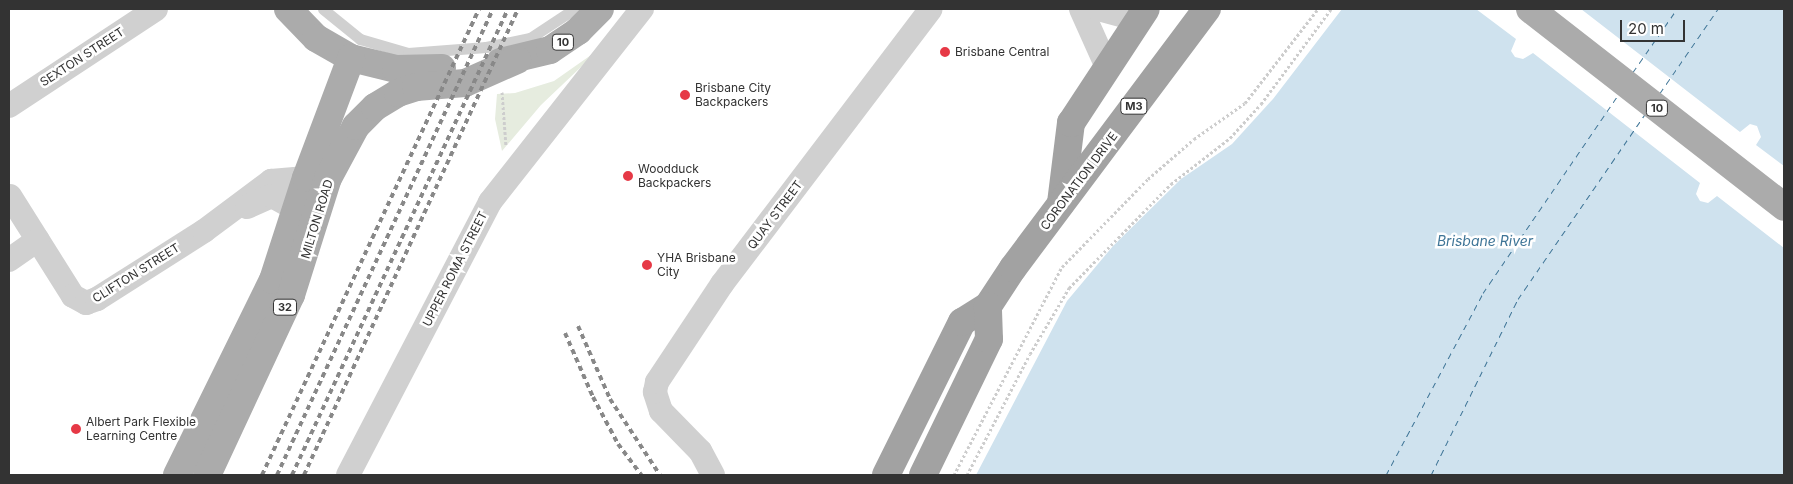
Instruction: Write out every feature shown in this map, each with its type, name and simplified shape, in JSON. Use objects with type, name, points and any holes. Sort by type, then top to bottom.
[{"type":"highway","name":"CORONATION DRIVE","points":[[886,475],[962,322],[988,306],[1061,204],[1207,9]]},
{"type":"highway","points":[[1061,204],[1071,124],[1142,14]]},
{"type":"highway","points":[[923,475],[989,339],[988,306]]},
{"type":"main road","points":[[288,9],[316,38],[356,49],[396,69],[420,66]]},
{"type":"main road","name":"10","points":[[523,49],[550,50],[565,41],[600,9]]},
{"type":"main road","name":"10","points":[[1530,9],[1784,207]]},
{"type":"main road","name":"MILTON ROAD","points":[[178,475],[273,280],[306,178],[356,49]]},
{"type":"main road","name":"MILTON ROAD","points":[[207,475],[291,294],[337,158],[356,126],[371,110],[390,97],[420,66],[465,83],[523,49]]},
{"type":"street","name":"SEXTON STREET","points":[[9,106],[156,9]]},
{"type":"street","name":"UPPER ROMA STREET","points":[[348,475],[490,202],[642,9]]},
{"type":"street","name":"QUAY STREET","points":[[713,475],[700,451],[661,411],[655,392],[657,382],[722,284],[931,9]]},
{"type":"street","points":[[1081,9],[1107,67]]},
{"type":"street","points":[[1098,9],[1114,16],[1142,14]]},
{"type":"street","name":"CLIFTON STREET","points":[[204,231],[271,181],[306,178]]},
{"type":"street","name":"CLIFTON STREET","points":[[10,196],[73,296],[86,303],[97,299],[204,231],[268,196],[275,196],[295,209]]},
{"type":"street","points":[[9,260],[38,240]]},
{"type":"lane","points":[[323,9],[356,49]]},
{"type":"lane","points":[[420,66],[486,47],[523,49],[574,9]]},
{"type":"path","points":[[954,475],[1062,266],[1148,180],[1194,139],[1244,103],[1318,9]]},
{"type":"path","points":[[966,475],[1030,354],[1069,288],[1171,184],[1236,131],[1261,104],[1331,9]]},
{"type":"path","points":[[502,89],[506,143]]},
{"type":"shaded area","points":[[601,48],[541,105],[502,151],[495,119],[497,94],[515,93],[554,81]]},
{"type":"water","name":"Brisbane River","points":[[1342,9],[1784,9],[1784,475],[976,475],[1067,301],[1113,246],[1181,179],[1232,144],[1273,99]]},
{"type":"pier","points":[[1476,9],[1581,9],[1740,132],[1750,124],[1757,126],[1761,137],[1756,145],[1784,166],[1784,248],[1717,196],[1708,203],[1700,201],[1696,194],[1700,183],[1533,53],[1523,59],[1515,57],[1511,51],[1516,39]]},
{"type":"ferry route","points":[[1633,72],[1677,9]]},
{"type":"ferry route","points":[[1660,93],[1718,9]]},
{"type":"ferry route","points":[[1386,475],[1483,293],[1619,94]]},
{"type":"ferry route","points":[[1431,475],[1518,299],[1645,114]]},
{"type":"railway","points":[[262,475],[479,9]]},
{"type":"railway","points":[[277,475],[493,9]]},
{"type":"railway","points":[[292,475],[508,9]]},
{"type":"railway","points":[[304,475],[518,9]]},
{"type":"railway","points":[[578,326],[610,399],[660,475]]},
{"type":"railway","points":[[565,333],[593,397],[618,444],[641,475]]},
{"type":"place","name":"Brisbane Central","points":[[945,52]]},
{"type":"place","name":"Brisbane City Backpackers","points":[[685,95]]},
{"type":"place","name":"Woodduck Backpackers","points":[[628,176]]},
{"type":"place","name":"YHA Brisbane City","points":[[647,265]]},
{"type":"place","name":"Albert Park Flexible Learning Centre","points":[[76,429]]}]
